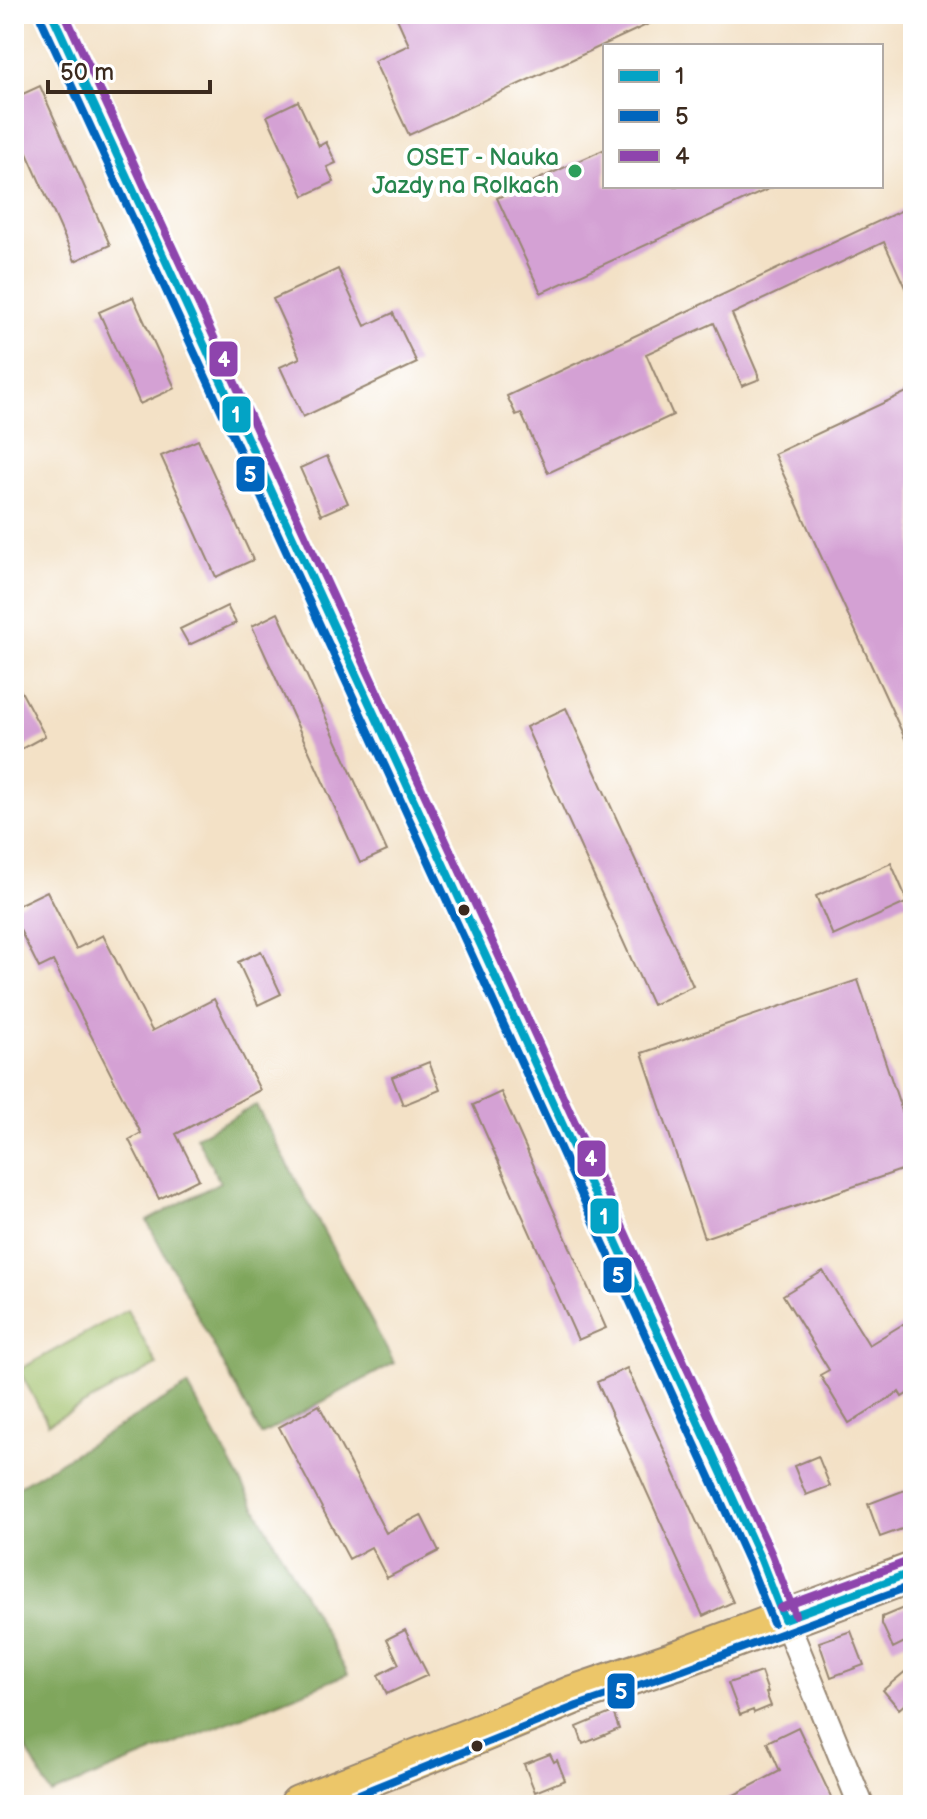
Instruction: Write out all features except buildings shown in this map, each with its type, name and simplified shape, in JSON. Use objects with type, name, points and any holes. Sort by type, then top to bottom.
[{"type":"main road","points":[[299,1805],[573,1695],[913,1572]]},
{"type":"street","points":[[52,14],[761,1560],[861,1805]]},
{"type":"green space","points":[[256,1105],[394,1363],[261,1435],[147,1221],[220,1182],[196,1137]]},
{"type":"green space","points":[[127,1310],[157,1365],[48,1424],[19,1370]]},
{"type":"green space","points":[[188,1386],[348,1674],[51,1794],[14,1726],[14,1489]]},
{"type":"transit line","name":"1","points":[[52,14],[499,985],[761,1560],[784,1619]]},
{"type":"transit line","name":"4","points":[[65,14],[510,980],[772,1555],[795,1615]]},
{"type":"transit line","name":"5","points":[[41,19],[488,990],[750,1565],[773,1623]]},
{"type":"transit line","name":"4","points":[[780,1608],[909,1561]]},
{"type":"transit line","name":"1","points":[[784,1619],[913,1572]]},
{"type":"transit line","name":"5","points":[[332,1805],[577,1706],[913,1585]]},
{"type":"place","name":"OSET - Nauka Jazdy na Rolkach","points":[[575,171]]}]
